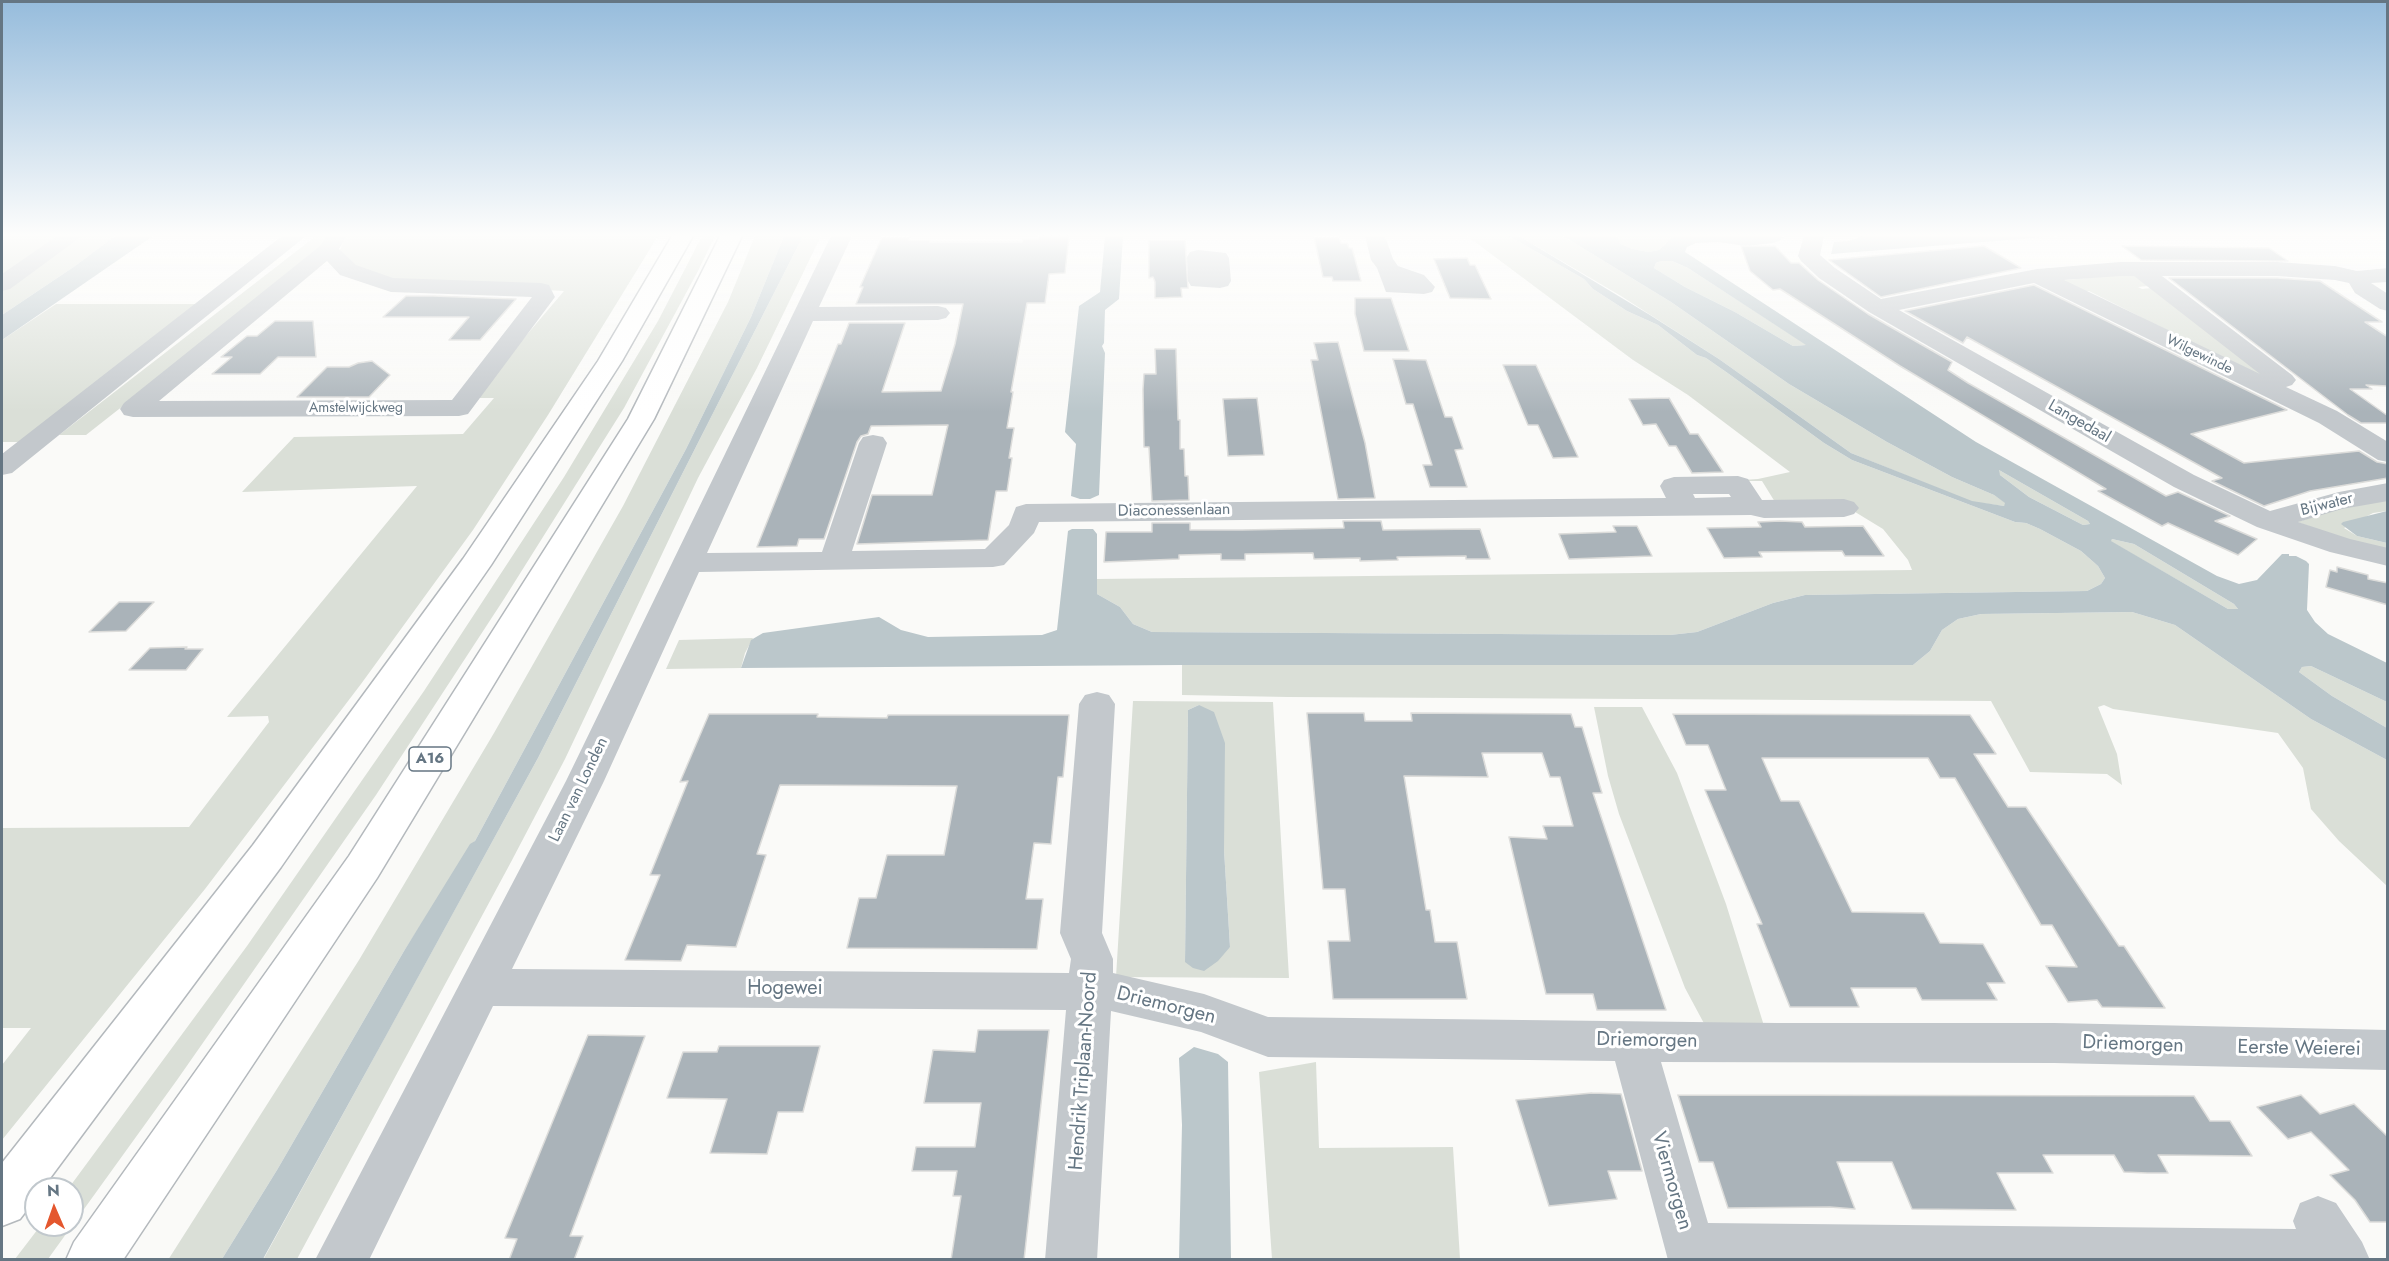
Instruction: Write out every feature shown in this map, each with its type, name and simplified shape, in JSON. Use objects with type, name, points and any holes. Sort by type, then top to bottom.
[{"type":"highway","points":[[2,1202],[267,856],[475,565],[610,361],[648,295]]},
{"type":"highway","name":"A16","points":[[92,1260],[369,858],[641,419],[702,295]]},
{"type":"street","points":[[2,467],[220,295]]},
{"type":"street","name":"Amstelwijckweg","points":[[270,295],[133,409],[459,408],[544,297],[543,295]]},
{"type":"street","name":"Laan van Londen","points":[[341,1260],[585,781],[813,295]]},
{"type":"street","name":"Langedaal","points":[[1859,295],[2184,481],[2267,521],[2341,546],[2388,557]]},
{"type":"street","points":[[1877,307],[1940,295]]},
{"type":"street","name":"Wilgewinde","points":[[2076,295],[2328,417],[2388,454]]},
{"type":"street","name":"Wilgewinde","points":[[2172,295],[2328,417]]},
{"type":"street","points":[[2374,295],[2388,304]]},
{"type":"street","points":[[804,314],[938,313]]},
{"type":"street","points":[[834,560],[873,443]]},
{"type":"street","name":"Bijwater","points":[[2267,521],[2339,501],[2388,492]]},
{"type":"street","name":"Diaconessenlaan","points":[[687,563],[993,558],[1023,527],[1026,513],[1751,506],[1764,509],[1844,508]]},
{"type":"street","name":"Hendrik Triplaan-Noord","points":[[1071,1260],[1092,959],[1081,933],[1097,704]]},
{"type":"street","name":"Hogewei","points":[[480,987],[1090,990]]},
{"type":"street","name":"Driemorgen","points":[[1090,990],[1114,992],[1204,1013],[1268,1037],[2054,1043],[2211,1047]]},
{"type":"street","name":"Viermorgen","points":[[1632,1041],[1690,1249],[2335,1245]]},
{"type":"street","name":"Eerste Weierei","points":[[2211,1047],[2388,1050]]},
{"type":"shaded area","points":[[2,295],[32,295],[2,315]]},
{"type":"shaded area","points":[[32,295],[68,295],[2,340],[2,315]]},
{"type":"shaded area","points":[[240,295],[264,295],[86,435],[59,435]]},
{"type":"shaded area","points":[[561,295],[622,295],[548,415],[473,530],[361,684],[205,889],[2,1140],[2,1065],[31,1028],[2,1028],[2,828],[189,827],[269,722],[268,716],[227,717],[417,486],[242,492],[294,437],[463,434],[494,398],[473,398]]},
{"type":"shaded area","points":[[672,295],[685,295],[624,408],[504,599],[376,795],[84,1209],[84,1177],[77,1177],[247,946],[424,691],[564,477]]},
{"type":"shaded area","points":[[731,295],[760,295],[686,449],[475,841],[404,951],[277,1170],[222,1259],[168,1260],[359,960],[494,733],[623,506]]},
{"type":"shaded area","points":[[760,295],[773,295],[538,758],[263,1259],[222,1259],[277,1170],[404,951],[470,844],[475,841],[686,449]]},
{"type":"shaded area","points":[[773,295],[792,295],[757,368],[698,478],[565,759],[297,1259],[263,1260],[538,758]]},
{"type":"shaded area","points":[[1096,295],[1119,295],[1119,299],[1105,310],[1102,346],[1105,353],[1099,495],[1090,499],[1071,496],[1076,444],[1065,432],[1079,306]]},
{"type":"shaded area","points":[[1546,295],[1602,295],[1627,311],[1658,325],[1697,355],[1706,358],[1824,443],[1852,460],[2015,522],[2026,523],[2040,529],[2081,551],[2098,566],[2105,578],[2101,584],[2087,591],[1805,595],[1773,603],[1697,632],[1670,635],[1152,632],[1133,624],[1120,607],[1097,594],[1096,579],[1912,570],[1908,560],[1883,529],[1842,504],[1775,502],[1762,481],[1744,481],[1790,472],[1688,395],[1633,360]]},
{"type":"shaded area","points":[[1602,295],[1617,295],[1650,315],[1719,359],[1851,453],[1972,501],[2004,506],[2005,503],[1994,495],[1952,477],[1887,442],[1789,384],[1659,295],[1701,295],[1793,346],[1806,345],[1729,295],[1751,295],[1976,442],[2217,576],[2239,584],[2257,580],[2282,554],[2296,556],[2306,561],[2309,564],[2307,610],[2315,622],[2328,634],[2387,663],[2387,702],[2311,666],[2302,667],[2299,672],[2332,696],[2387,728],[2387,760],[2311,719],[2175,625],[2132,612],[1981,614],[1958,619],[1942,630],[1930,651],[1913,665],[1182,665],[741,668],[751,640],[763,633],[879,617],[901,630],[928,637],[1042,635],[1057,630],[1068,531],[1072,529],[1093,529],[1097,534],[1097,594],[1120,607],[1133,624],[1152,632],[1670,635],[1697,632],[1773,603],[1805,595],[2087,591],[2101,584],[2105,578],[2098,566],[2081,551],[2040,529],[2026,523],[2015,522],[1852,460],[1824,443],[1706,358],[1697,355],[1658,325],[1627,311]],"holes":[[[1999,470],[2088,521],[2090,524],[2083,525],[2029,497],[2000,475]],[[2112,539],[2134,544],[2234,604],[2238,609],[2228,609],[2111,541]]]},
{"type":"shaded area","points":[[1619,295],[1659,295],[1789,384],[1887,442],[2006,503],[2004,506],[1972,502],[1851,453],[1719,359]]},
{"type":"shaded area","points":[[1701,295],[1729,295],[1807,345],[1793,346]]},
{"type":"shaded area","points":[[2097,295],[2160,295],[2292,393]]},
{"type":"shaded area","points":[[56,304],[207,304],[19,442],[2,442],[2,340]]},
{"type":"shaded area","points":[[1999,470],[2090,524],[2083,525],[2029,497],[2000,475]]},
{"type":"shaded area","points":[[2387,498],[2387,511],[2373,513],[2344,528],[2357,536],[2387,543],[2387,553],[2297,522],[2345,507]]},
{"type":"shaded area","points":[[2387,511],[2387,543],[2357,536],[2341,524],[2343,522]]},
{"type":"shaded area","points":[[2112,539],[2134,544],[2234,604],[2238,609],[2228,609],[2110,541]]},
{"type":"shaded area","points":[[2132,612],[2175,625],[2311,719],[2387,760],[2387,886],[2339,841],[2311,809],[2303,768],[2278,733],[2113,709],[2104,705],[2098,707],[2117,754],[2122,785],[2107,774],[2030,772],[1991,701],[1182,695],[1182,665],[1913,665],[1930,651],[1942,630],[1958,619],[1981,614]]},
{"type":"shaded area","points":[[753,638],[745,653],[741,668],[666,669],[679,640]]},
{"type":"shaded area","points":[[2311,666],[2387,702],[2387,728],[2332,696],[2299,672],[2302,667]]},
{"type":"shaded area","points":[[1133,701],[1273,702],[1289,978],[1116,977]],"holes":[[[1199,705],[1224,850],[1230,947],[1185,962],[1188,710]]]},
{"type":"shaded area","points":[[1199,705],[1214,712],[1225,743],[1224,850],[1230,947],[1218,961],[1204,971],[1193,968],[1185,962],[1188,710]]},
{"type":"shaded area","points":[[1594,707],[1642,707],[1677,773],[1726,904],[1765,1029],[1707,1029],[1685,988],[1619,814],[1608,776]]},
{"type":"shaded area","points":[[1194,1047],[1218,1054],[1228,1062],[1231,1259],[1179,1259],[1182,1125],[1179,1058]]},
{"type":"shaded area","points":[[1316,1062],[1319,1148],[1453,1147],[1460,1259],[1272,1259],[1259,1072]]},
{"type":"shaded area","points":[[32,1237],[64,1237],[48,1259],[15,1259]]},
{"type":"building","points":[[860,295],[1046,295],[1045,303],[1027,303],[1007,428],[1014,428],[1007,491],[996,491],[988,540],[857,544],[872,495],[932,495],[948,425],[871,426],[868,434],[861,436],[857,442],[824,539],[799,539],[797,546],[757,547],[838,344],[841,344],[849,323],[905,323],[882,392],[941,391],[955,344],[963,304],[856,304]]},
{"type":"building","points":[[1155,295],[1182,295],[1182,297],[1155,298]]},
{"type":"building","points":[[1449,295],[1489,295],[1491,299],[1450,298]]},
{"type":"building","points":[[1789,295],[1840,295],[1868,314],[1952,362],[1948,370],[1968,383],[2166,496],[2178,492],[2230,516],[2215,521],[2257,539],[2238,555],[2168,523],[2162,526],[2098,491],[2106,489],[1900,366]]},
{"type":"building","points":[[1985,295],[2054,295],[2287,410],[2191,434],[2244,463],[2359,451],[2377,462],[2388,464],[2388,478],[2310,491],[2264,506],[2212,481],[2222,478],[1967,337],[1963,343],[1905,311]]},
{"type":"building","points":[[2191,295],[2341,295],[2382,322],[2365,322],[2388,337],[2388,386],[2366,385],[2372,389],[2350,389],[2388,416],[2388,423],[2361,423]]},
{"type":"building","points":[[406,296],[516,299],[480,340],[449,340],[469,317],[383,317]]},
{"type":"building","points":[[1355,298],[1391,298],[1409,351],[1364,351],[1355,314]]},
{"type":"building","points":[[275,321],[313,321],[316,357],[278,357],[260,374],[212,374],[232,357],[221,357],[247,336],[257,336]]},
{"type":"building","points":[[1338,342],[1365,443],[1375,498],[1338,499],[1311,360],[1318,360],[1314,343]]},
{"type":"building","points":[[1155,349],[1176,349],[1180,449],[1184,449],[1189,500],[1152,501],[1149,447],[1144,447],[1143,389],[1144,374],[1156,374]]},
{"type":"building","points":[[1393,359],[1426,360],[1445,417],[1452,417],[1463,449],[1455,450],[1467,487],[1430,487],[1423,465],[1432,465],[1413,404],[1406,404]]},
{"type":"building","points":[[372,361],[390,375],[369,397],[297,397],[327,367],[349,367]]},
{"type":"building","points":[[1503,365],[1536,365],[1578,457],[1553,458],[1538,425],[1528,425]]},
{"type":"building","points":[[1257,398],[1264,455],[1228,456],[1223,399]]},
{"type":"building","points":[[1669,398],[1690,434],[1698,434],[1723,472],[1692,473],[1676,446],[1669,446],[1656,424],[1643,425],[1629,399]]},
{"type":"building","points":[[1343,521],[1381,521],[1383,530],[1480,529],[1490,559],[1466,559],[1466,556],[1397,557],[1398,560],[1360,561],[1360,558],[1314,559],[1313,553],[1245,554],[1245,560],[1221,560],[1221,554],[1179,555],[1179,559],[1104,562],[1106,532],[1152,532],[1152,523],[1190,523],[1190,530],[1242,530],[1344,528]]},
{"type":"building","points":[[1758,522],[1802,522],[1805,527],[1863,526],[1884,556],[1845,556],[1842,551],[1759,552],[1762,557],[1724,558],[1707,528],[1761,527]]},
{"type":"building","points":[[1613,526],[1637,526],[1652,556],[1569,559],[1559,534],[1616,532]]},
{"type":"building","points":[[2337,567],[2368,575],[2368,579],[2388,583],[2388,605],[2326,587],[2330,570],[2337,572]]},
{"type":"building","points":[[119,602],[154,602],[126,631],[89,632]]},
{"type":"building","points":[[187,647],[185,649],[203,649],[186,670],[129,670],[150,648]]},
{"type":"building","points":[[1307,713],[1364,713],[1365,721],[1412,721],[1411,713],[1571,714],[1575,727],[1582,727],[1602,793],[1593,793],[1666,1010],[1597,1010],[1593,994],[1546,994],[1509,837],[1547,839],[1543,826],[1573,826],[1560,777],[1550,777],[1542,753],[1482,753],[1488,777],[1404,776],[1426,910],[1430,910],[1435,942],[1457,942],[1467,999],[1333,999],[1328,941],[1350,941],[1345,889],[1323,889]]},
{"type":"building","points":[[709,714],[818,714],[817,717],[887,718],[888,715],[1069,715],[1063,777],[1058,777],[1051,844],[1034,843],[1026,899],[1043,899],[1037,949],[847,948],[859,898],[876,898],[887,855],[944,855],[957,786],[780,785],[757,854],[766,855],[736,947],[687,945],[681,961],[625,960],[660,875],[650,875],[688,781],[680,782]]},
{"type":"building","points":[[1673,714],[1970,715],[1996,754],[1974,754],[2008,807],[2026,807],[2119,946],[2124,946],[2165,1008],[2102,1007],[2097,1000],[2068,1002],[2046,966],[2077,967],[2052,925],[2041,925],[1955,778],[1940,778],[1928,758],[1762,758],[1781,801],[1799,801],[1852,912],[1924,913],[1940,943],[1983,944],[2005,983],[1987,983],[1997,1000],[1922,1000],[1916,988],[1851,988],[1859,1007],[1790,1007],[1757,924],[1762,924],[1705,790],[1726,790],[1708,745],[1686,745]]},
{"type":"building","points":[[978,1030],[1049,1030],[1024,1260],[951,1260],[961,1196],[953,1196],[957,1171],[912,1171],[916,1147],[975,1147],[981,1103],[924,1103],[933,1050],[975,1052]]},
{"type":"building","points":[[588,1035],[645,1036],[570,1236],[583,1236],[574,1260],[509,1260],[517,1239],[505,1238]]},
{"type":"building","points":[[719,1046],[820,1046],[803,1112],[778,1112],[767,1154],[710,1153],[727,1099],[667,1098],[683,1052],[717,1052]]},
{"type":"building","points":[[1592,1093],[1621,1094],[1642,1171],[1608,1171],[1617,1199],[1549,1206],[1516,1100]]},
{"type":"building","points":[[1678,1095],[2194,1096],[2210,1121],[2230,1121],[2252,1156],[2158,1155],[2168,1173],[2147,1173],[2124,1172],[2114,1155],[2043,1155],[2053,1173],[1997,1173],[2016,1210],[1912,1209],[1892,1162],[1837,1162],[1855,1209],[1830,1207],[1728,1208],[1713,1162],[1699,1162]]},
{"type":"building","points":[[2301,1095],[2320,1114],[2354,1104],[2388,1137],[2388,1222],[2370,1222],[2355,1200],[2330,1175],[2349,1170],[2311,1132],[2288,1139],[2257,1107]]}]
